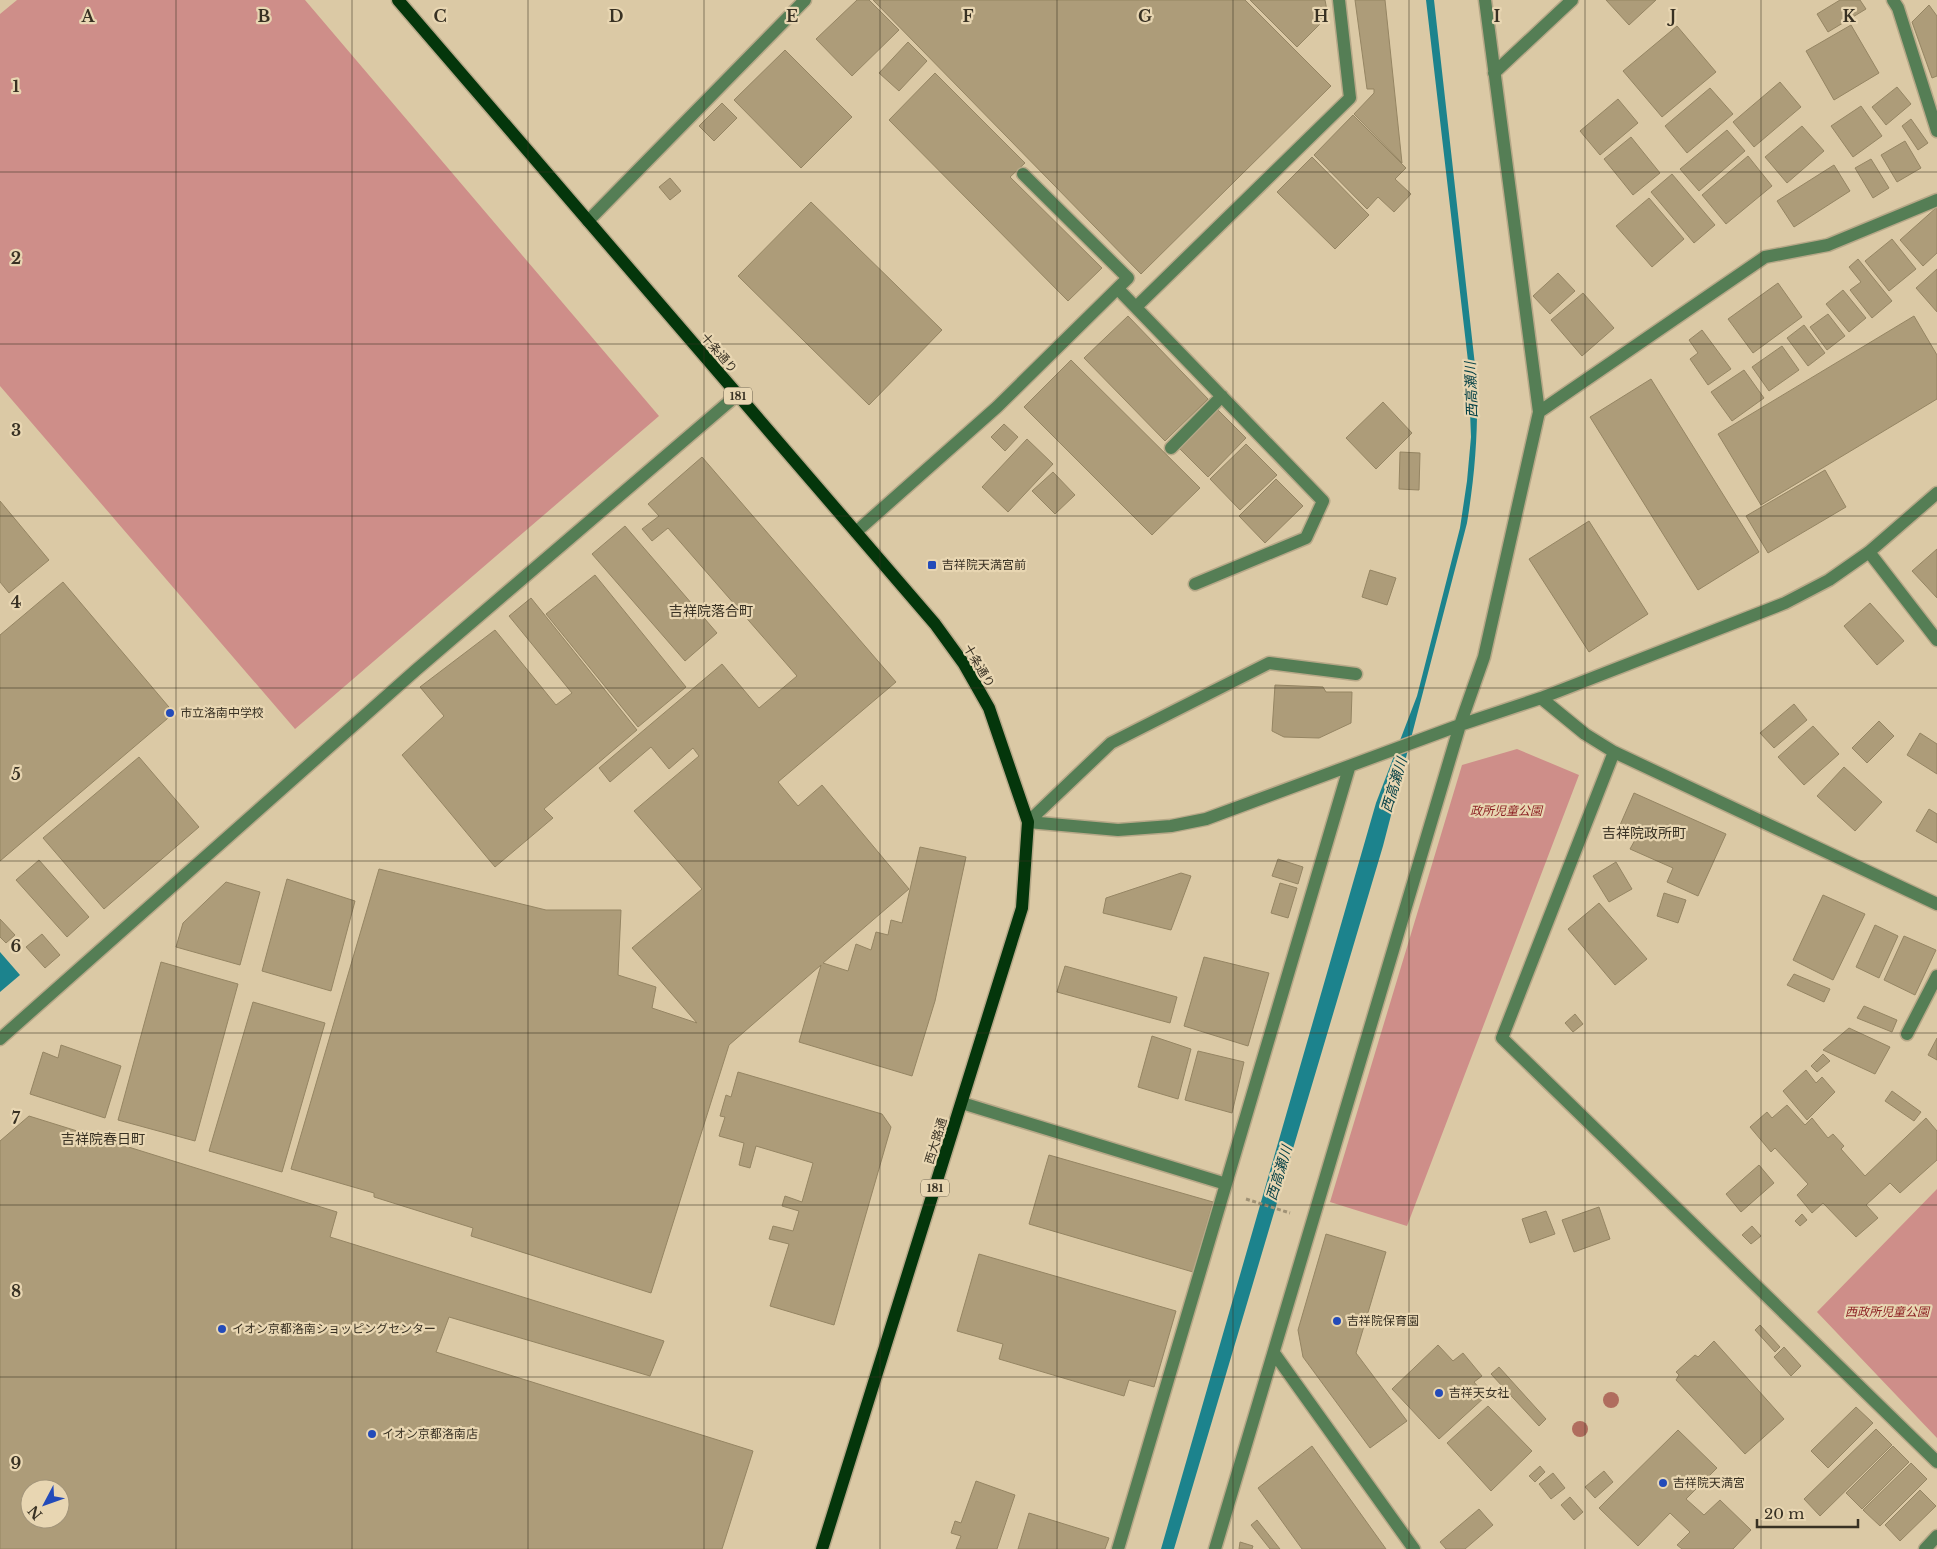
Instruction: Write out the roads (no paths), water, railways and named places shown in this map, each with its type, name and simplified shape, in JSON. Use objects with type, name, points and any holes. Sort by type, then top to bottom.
[{"type":"main road","name":"十条通り","points":[[398,0],[935,624],[964,664],[989,708],[1028,822]]},
{"type":"main road","name":"西大路通","points":[[822,1549],[1022,908],[1028,822]]},
{"type":"street","points":[[588,221],[804,0]]},
{"type":"street","points":[[1136,307],[1350,98],[1339,0]]},
{"type":"street","points":[[1216,1549],[1460,726],[1484,657],[1539,412],[1485,0]]},
{"type":"street","points":[[1494,73],[1572,0]]},
{"type":"street","points":[[1893,0],[1898,8],[1937,131]]},
{"type":"street","points":[[856,532],[997,407],[1128,278],[1023,174]]},
{"type":"street","points":[[1539,412],[1765,257],[1828,245],[1937,200]]},
{"type":"street","points":[[1118,289],[1323,501],[1306,538],[1195,584]]},
{"type":"street","points":[[0,1039],[416,670],[737,395]]},
{"type":"street","points":[[1171,448],[1222,396]]},
{"type":"street","points":[[1028,822],[1118,830],[1171,826],[1206,819],[1349,768],[1541,698],[1702,637],[1785,603],[1829,580],[1869,552],[1937,493]]},
{"type":"street","points":[[1869,552],[1937,640]]},
{"type":"street","points":[[1028,822],[1111,743],[1269,663],[1356,674]]},
{"type":"street","points":[[1541,698],[1585,734],[1614,752],[1937,904]]},
{"type":"street","points":[[1614,752],[1502,1038],[1937,1462]]},
{"type":"street","points":[[1118,1549],[1349,768]]},
{"type":"street","points":[[1907,1034],[1937,976]]},
{"type":"street","points":[[962,1103],[1226,1184]]},
{"type":"street","points":[[1274,1353],[1414,1549]]},
{"type":"street","points":[[1925,1549],[1937,1536]]},
{"type":"water","name":"西高瀬川","points":[[1426,0],[1434,0],[1477,383],[1475,454],[1467,523],[1383,846],[1174,1549],[1161,1549],[1376,803],[1417,696],[1460,528],[1471,437],[1468,361]]},
{"type":"water","points":[[0,952],[20,975],[0,992]]},
{"type":"place","name":"吉祥院天満宮前","points":[[932,565]]},
{"type":"place","name":"市立洛南中学校","points":[[170,713]]},
{"type":"place","name":"吉祥院保育園","points":[[1337,1321]]},
{"type":"place","name":"イオン京都洛南ショッピングセンター","points":[[222,1329]]},
{"type":"place","name":"吉祥天女社","points":[[1439,1393]]},
{"type":"place","name":"イオン京都洛南店","points":[[372,1434]]},
{"type":"place","name":"吉祥院天満宮","points":[[1663,1483]]},
{"type":"district","name":"吉祥院落合町","points":[[711,611]]},
{"type":"district","name":"吉祥院政所町","points":[[1644,833]]},
{"type":"district","name":"吉祥院春日町","points":[[103,1139]]},
{"type":"park label","name":"政所児童公園","points":[[1506,811]]},
{"type":"park label","name":"西政所児童公園","points":[[1887,1312]]}]
